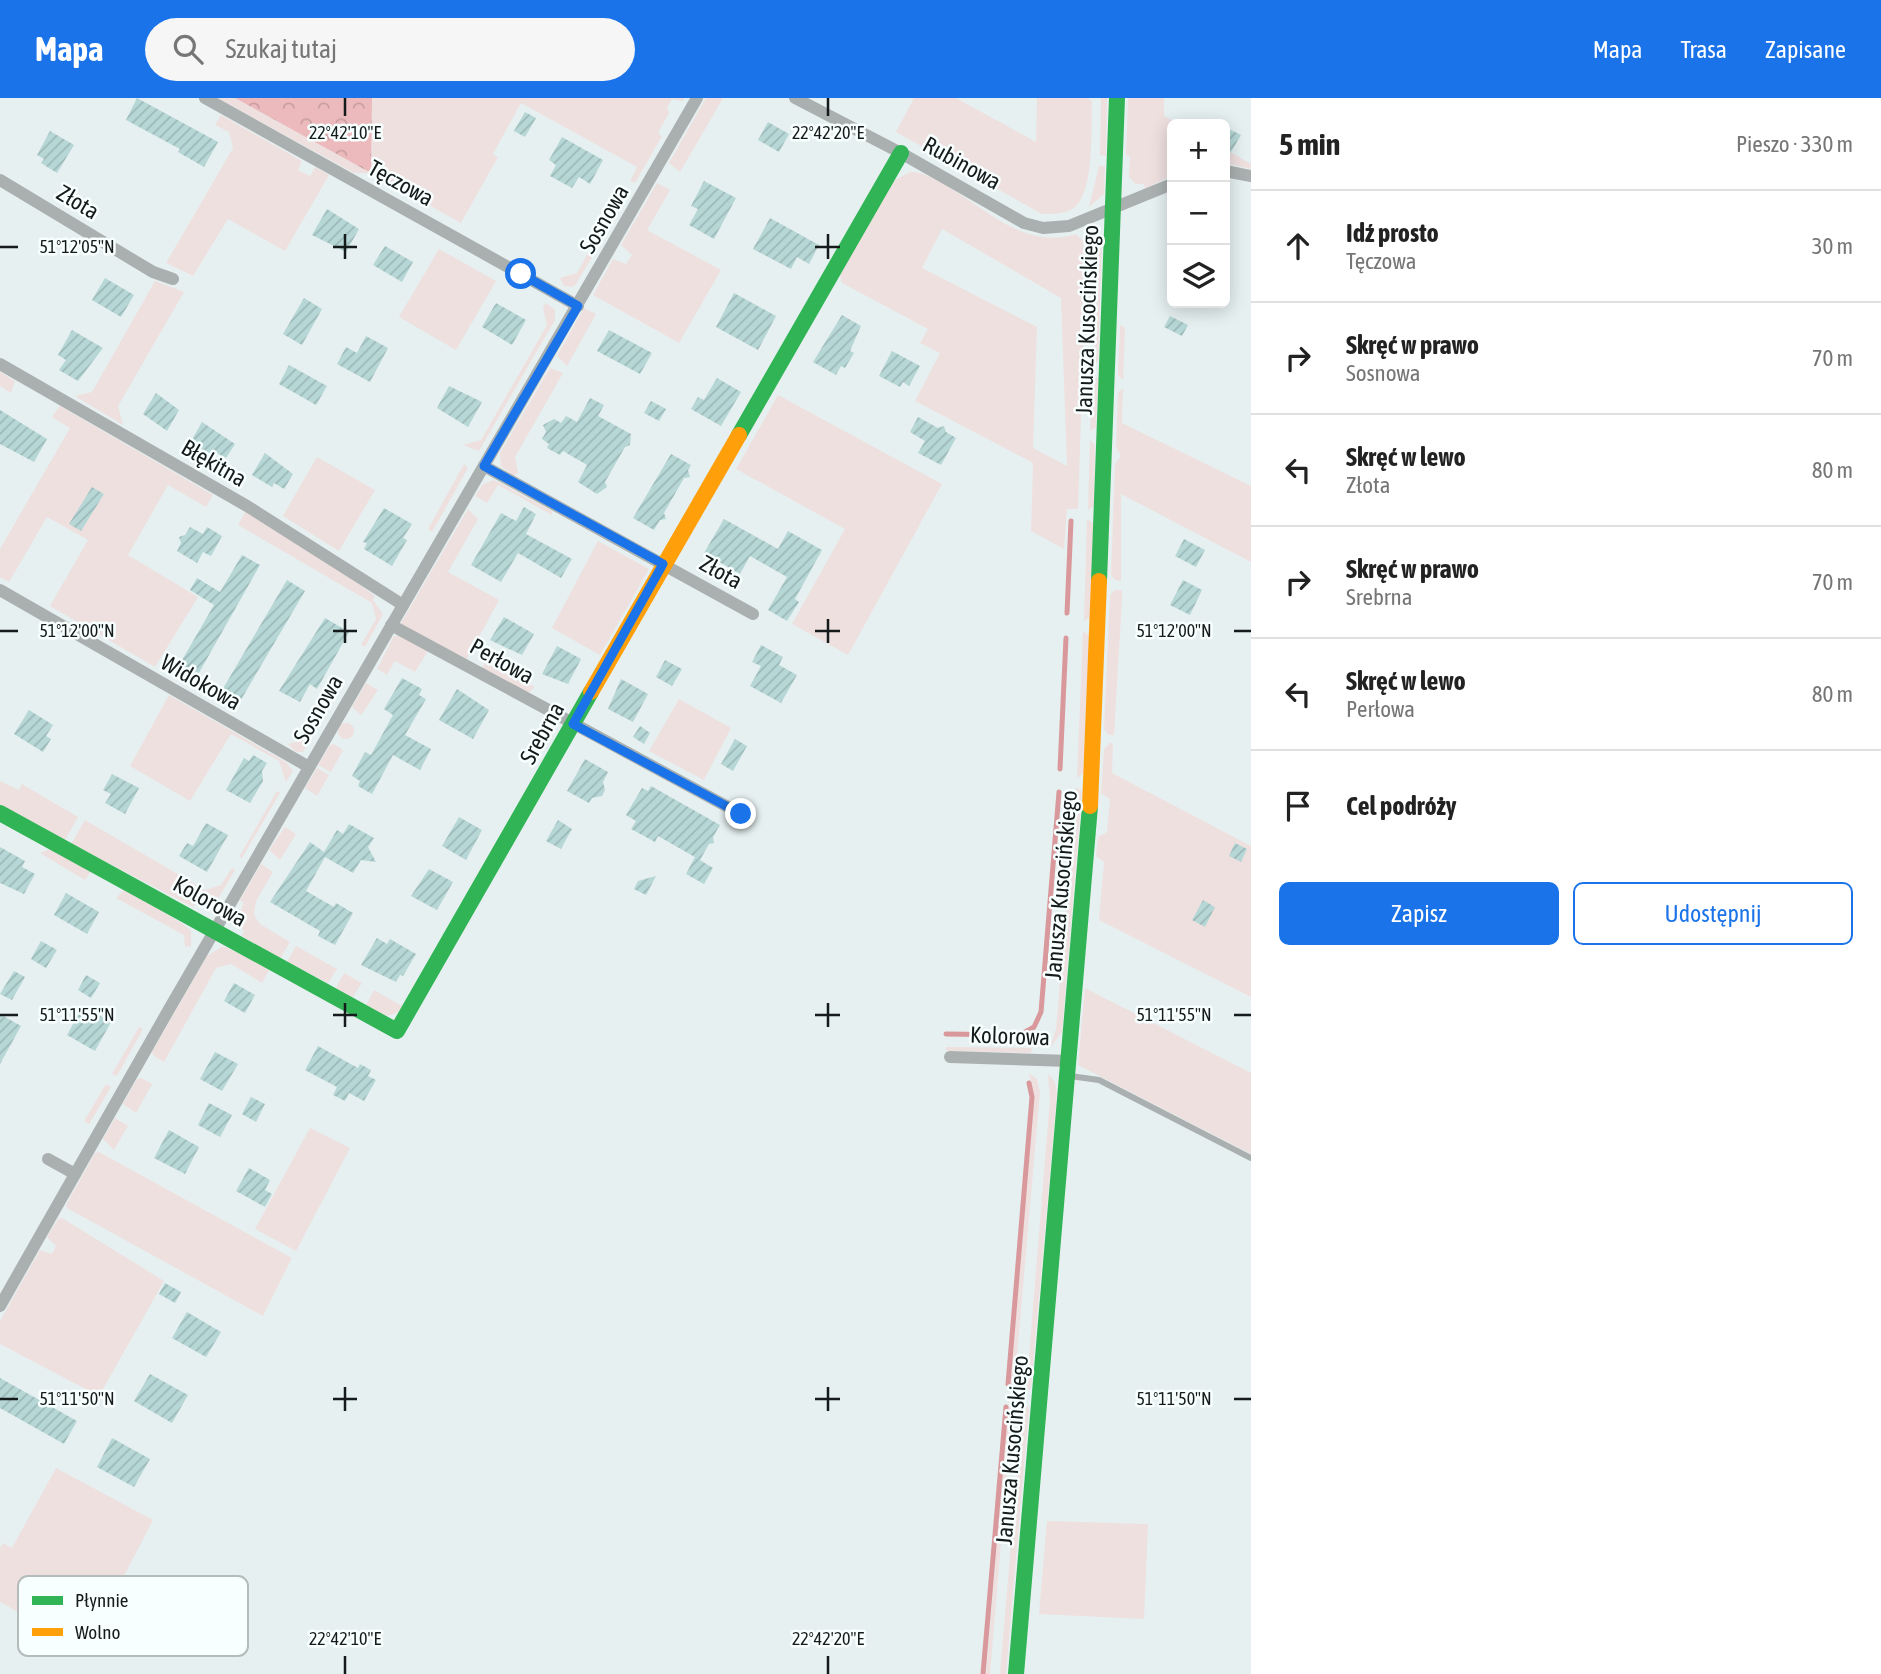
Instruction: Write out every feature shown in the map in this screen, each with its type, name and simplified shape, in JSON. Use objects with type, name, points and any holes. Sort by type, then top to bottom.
[{"type":"street","name":"Tęczowa","points":[[205,98],[578,306]]},
{"type":"street","name":"Sosnowa","points":[[0,1306],[215,929],[698,98]]},
{"type":"street","name":"Rubinowa","points":[[795,98],[901,153],[1024,223],[1044,228],[1062,228],[1114,210],[1167,186]]},
{"type":"street","name":"Janusza Kusocińskiego","points":[[1016,1674],[1093,771],[1117,98]]},
{"type":"street","name":"Srebrna","points":[[397,1031],[901,153]]},
{"type":"street","points":[[1230,172],[1251,176]]},
{"type":"street","name":"Złota","points":[[0,180],[153,272],[173,279]]},
{"type":"street","name":"Błękitna","points":[[0,364],[247,506],[403,605]]},
{"type":"street","name":"Złota","points":[[484,466],[753,614]]},
{"type":"street","name":"Widokowa","points":[[0,590],[309,767]]},
{"type":"street","name":"Perłowa","points":[[391,625],[741,814]]},
{"type":"street","name":"Kolorowa","points":[[0,813],[397,1031]]},
{"type":"street","name":"Kolorowa","points":[[950,1057],[1069,1068]]},
{"type":"street","points":[[48,1159],[75,1174]]},
{"type":"lane","points":[[1069,1068],[1099,1080],[1251,1158]]},
{"type":"shaded area","points":[[217,98],[235,98],[371,173],[354,173]]},
{"type":"shaded area","points":[[372,98],[684,98],[683,101],[672,99],[667,108],[669,113],[658,133],[662,136],[635,183],[630,181],[637,167],[521,103],[493,154],[498,157],[461,223],[371,173]]},
{"type":"shaded area","points":[[706,98],[723,98],[680,172],[669,163]]},
{"type":"shaded area","points":[[914,98],[956,98],[1036,142],[1037,98],[1087,98],[1092,101],[1089,174],[1081,200],[1067,211],[1042,214],[896,132]]},
{"type":"shaded area","points":[[1101,98],[1107,98],[1106,156],[1100,155]]},
{"type":"shaded area","points":[[1128,98],[1164,98],[1164,116],[1170,119],[1167,119],[1167,178],[1145,189],[1144,184],[1136,184],[1129,177],[1130,156],[1126,155]]},
{"type":"shaded area","points":[[221,115],[302,161],[298,170],[310,176],[315,167],[329,175],[285,251],[228,219],[193,276],[166,263],[233,148],[229,132],[215,125]]},
{"type":"shaded area","points":[[1230,152],[1251,164],[1251,169],[1230,164]]},
{"type":"shaded area","points":[[1099,166],[1105,166],[1104,194],[1089,207]]},
{"type":"shaded area","points":[[910,172],[922,174],[1021,231],[1057,238],[1076,234],[1083,241],[1086,264],[1078,509],[1067,509],[1064,549],[1031,531],[1033,463],[915,401],[940,353],[920,343],[928,329],[842,283],[840,274],[893,181]],"holes":[[[942,229],[1061,298],[1067,466],[1033,448],[1037,327],[922,268]]]},
{"type":"shaded area","points":[[657,183],[670,190],[647,230],[721,270],[679,343],[593,295],[613,259],[626,264],[632,255],[621,245]]},
{"type":"shaded area","points":[[621,196],[626,199],[604,238],[599,235]]},
{"type":"shaded area","points":[[1092,231],[1102,239],[1098,361],[1094,365],[1096,265]]},
{"type":"shaded area","points":[[593,244],[598,247],[576,284],[572,287],[564,286],[560,278],[577,273]]},
{"type":"shaded area","points":[[439,249],[496,281],[456,350],[399,317]]},
{"type":"shaded area","points":[[155,281],[184,292],[118,406],[123,425],[75,396],[92,392]]},
{"type":"shaded area","points":[[546,303],[555,310],[555,320],[479,451],[463,445],[481,440],[547,325],[543,308]]},
{"type":"shaded area","points":[[584,308],[596,314],[567,366],[557,356]]},
{"type":"shaded area","points":[[1120,325],[1125,328],[1123,380],[1118,375]]},
{"type":"shaded area","points":[[550,368],[563,373],[515,457],[518,473],[514,476],[501,466],[500,453]]},
{"type":"shaded area","points":[[0,372],[15,381],[11,393],[0,386]]},
{"type":"shaded area","points":[[1092,374],[1098,378],[1096,427],[1090,431]]},
{"type":"shaded area","points":[[1123,388],[1122,423],[1251,486],[1251,562],[1121,494],[1121,581],[1115,580],[1111,575],[1115,464],[1121,456],[1116,447],[1118,393]]},
{"type":"shaded area","points":[[778,395],[942,484],[848,655],[792,624],[845,529],[736,469]]},
{"type":"shaded area","points":[[60,406],[213,495],[206,507],[168,485],[128,555],[198,597],[155,667],[50,606],[88,540],[47,517],[9,582],[0,577],[0,549],[70,428],[52,417]]},
{"type":"shaded area","points":[[1090,440],[1095,445],[1094,506],[1088,510]]},
{"type":"shaded area","points":[[317,457],[375,490],[339,551],[283,516]]},
{"type":"shaded area","points":[[464,464],[468,468],[432,532],[428,529]]},
{"type":"shaded area","points":[[494,480],[552,511],[552,515],[498,485],[487,503],[475,496],[483,484]]},
{"type":"shaded area","points":[[468,509],[478,519],[448,572],[499,600],[467,659],[402,627],[401,623]]},
{"type":"shaded area","points":[[245,512],[328,562],[375,596],[373,600],[383,614],[365,647],[361,645],[376,619],[372,603],[238,525]]},
{"type":"shaded area","points":[[1087,519],[1094,524],[1091,616],[1084,621]]},
{"type":"shaded area","points":[[598,541],[649,569],[600,655],[552,628]]},
{"type":"shaded area","points":[[1115,590],[1122,590],[1122,599],[1114,735],[1109,735],[1104,729],[1110,595]]},
{"type":"shaded area","points":[[1083,631],[1090,636],[1083,773],[1077,778]]},
{"type":"shaded area","points":[[394,636],[401,636],[428,651],[415,672],[395,661],[387,675],[377,669]]},
{"type":"shaded area","points":[[486,661],[535,687],[528,693],[482,668]]},
{"type":"shaded area","points":[[366,683],[378,690],[361,715],[352,707]]},
{"type":"shaded area","points":[[169,695],[286,762],[293,771],[286,782],[279,761],[231,734],[190,801],[130,766]]},
{"type":"shaded area","points":[[330,699],[333,701],[303,752],[296,752],[288,744],[307,739]]},
{"type":"shaded area","points":[[679,699],[731,728],[704,780],[649,751]]},
{"type":"shaded area","points":[[346,723],[352,725],[352,737],[346,739],[340,737],[338,731],[340,725]]},
{"type":"shaded area","points":[[1113,743],[1112,773],[1251,846],[1251,997],[1099,920],[1104,862],[1096,856],[1098,837],[1107,832],[1110,799],[1101,793],[1104,749]]},
{"type":"shaded area","points":[[334,744],[343,750],[331,772],[318,765],[330,745]]},
{"type":"shaded area","points":[[317,768],[329,775],[317,796],[305,788]]},
{"type":"shaded area","points":[[0,781],[19,790],[22,784],[78,817],[64,842],[0,807]]},
{"type":"shaded area","points":[[1076,787],[1082,792],[1062,1032],[1050,1048],[1056,1029]]},
{"type":"shaded area","points":[[277,791],[280,793],[242,858],[239,857]]},
{"type":"shaded area","points":[[85,820],[205,890],[221,885],[232,868],[235,870],[216,902],[208,906],[196,903],[193,907],[71,844]]},
{"type":"shaded area","points":[[285,827],[296,834],[280,860],[269,850]]},
{"type":"shaded area","points":[[50,849],[91,871],[85,880],[40,853]]},
{"type":"shaded area","points":[[261,864],[273,872],[256,901],[254,915],[260,924],[290,942],[280,959],[242,936],[244,931],[236,920],[244,903],[240,900]]},
{"type":"shaded area","points":[[126,888],[191,931],[191,946],[185,947],[184,935],[116,898]]},
{"type":"shaded area","points":[[223,946],[270,968],[262,983],[231,964],[216,968],[164,1062],[152,1052],[207,956]]},
{"type":"shaded area","points":[[296,946],[337,969],[328,983],[287,962]]},
{"type":"shaded area","points":[[344,973],[362,983],[352,998],[336,988]]},
{"type":"shaded area","points":[[1085,988],[1251,1073],[1251,1154],[1078,1065]]},
{"type":"shaded area","points":[[374,990],[402,1006],[390,1015],[364,1009]]},
{"type":"shaded area","points":[[139,1027],[143,1029],[117,1076],[112,1074]]},
{"type":"shaded area","points":[[946,1047],[1032,1048],[1031,1053],[946,1051]]},
{"type":"shaded area","points":[[1029,1073],[1037,1079],[1040,1092],[1014,1391],[1010,1391],[1034,1098]]},
{"type":"shaded area","points":[[1048,1074],[1055,1082],[1057,1093],[1031,1388],[1026,1393],[1050,1099]]},
{"type":"shaded area","points":[[141,1078],[152,1084],[136,1113],[123,1104],[137,1079]]},
{"type":"shaded area","points":[[106,1084],[111,1087],[89,1124],[84,1121]]},
{"type":"shaded area","points":[[115,1118],[128,1126],[114,1150],[103,1139]]},
{"type":"shaded area","points":[[310,1128],[350,1148],[296,1251],[255,1229]]},
{"type":"shaded area","points":[[99,1152],[292,1258],[263,1316],[67,1208],[66,1205],[95,1153]]},
{"type":"shaded area","points":[[62,1218],[164,1281],[99,1396],[0,1344],[0,1321],[40,1250],[52,1254],[56,1246],[47,1237],[58,1219]]},
{"type":"shaded area","points":[[1009,1400],[1013,1401],[990,1674],[986,1674]]},
{"type":"shaded area","points":[[1023,1402],[1029,1408],[1006,1674],[1000,1674]]},
{"type":"shaded area","points":[[56,1468],[153,1520],[124,1576],[18,1576],[18,1612],[0,1602],[0,1548],[3,1543],[12,1548]]},
{"type":"shaded area","points":[[1047,1521],[1148,1524],[1144,1619],[1039,1614]]},
{"type":"green space","points":[[235,98],[372,98],[371,173]]},
{"type":"building","points":[[137,98],[218,142],[204,167],[178,152],[180,149],[126,120]]},
{"type":"building","points":[[525,112],[536,118],[525,137],[514,131]]},
{"type":"building","points":[[768,122],[789,134],[779,152],[758,140]]},
{"type":"building","points":[[1230,130],[1241,135],[1230,154]]},
{"type":"building","points":[[50,131],[74,145],[57,173],[41,163],[44,159],[37,155]]},
{"type":"building","points":[[562,137],[603,160],[590,184],[579,177],[572,188],[550,176],[556,165],[549,160]]},
{"type":"building","points":[[704,181],[736,198],[714,239],[689,225],[698,209],[691,206]]},
{"type":"building","points":[[327,209],[359,229],[346,252],[312,235]]},
{"type":"building","points":[[770,218],[819,245],[809,264],[797,257],[791,269],[753,249]]},
{"type":"building","points":[[385,246],[413,262],[402,282],[373,265]]},
{"type":"building","points":[[105,278],[134,295],[121,317],[92,300]]},
{"type":"building","points":[[734,293],[776,316],[758,350],[716,327]]},
{"type":"building","points":[[304,298],[322,309],[302,345],[283,334]]},
{"type":"building","points":[[496,303],[526,320],[512,345],[482,327]]},
{"type":"building","points":[[842,315],[861,326],[850,351],[854,353],[845,368],[841,366],[836,375],[813,362]]},
{"type":"building","points":[[1170,316],[1188,325],[1182,336],[1164,327]]},
{"type":"building","points":[[72,330],[103,348],[78,381],[59,370],[66,360],[58,355]]},
{"type":"building","points":[[609,330],[652,353],[640,374],[597,351]]},
{"type":"building","points":[[366,336],[388,348],[370,382],[337,364],[346,347],[357,353]]},
{"type":"building","points":[[892,351],[920,366],[909,386],[903,382],[900,387],[879,376]]},
{"type":"building","points":[[289,365],[327,386],[316,405],[279,384]]},
{"type":"building","points":[[717,378],[741,392],[721,426],[691,409],[698,397],[704,400]]},
{"type":"building","points":[[449,386],[482,402],[468,427],[437,408]]},
{"type":"building","points":[[156,393],[179,410],[167,431],[143,414]]},
{"type":"building","points":[[590,398],[604,405],[598,416],[631,434],[630,445],[625,447],[605,482],[607,487],[597,494],[578,482],[587,465],[563,451],[560,455],[547,448],[549,444],[542,439],[546,432],[543,425],[554,419],[561,423],[566,416],[577,422]]},
{"type":"building","points":[[651,401],[666,409],[659,421],[644,413]]},
{"type":"building","points":[[0,410],[47,439],[34,462],[0,444]]},
{"type":"building","points":[[918,417],[938,428],[944,426],[946,432],[956,438],[941,465],[918,453],[925,441],[910,432]]},
{"type":"building","points":[[202,422],[235,444],[226,458],[190,443]]},
{"type":"building","points":[[265,453],[293,474],[284,489],[274,483],[272,487],[252,475]]},
{"type":"building","points":[[671,454],[691,465],[688,470],[690,477],[684,478],[664,513],[666,519],[660,520],[654,530],[633,518]]},
{"type":"building","points":[[92,487],[104,494],[81,531],[69,524]]},
{"type":"building","points":[[524,507],[536,514],[526,534],[572,559],[561,578],[518,553],[501,582],[471,565],[501,513],[516,521]]},
{"type":"building","points":[[384,508],[412,524],[403,538],[407,540],[392,566],[364,549],[367,543],[363,542]]},
{"type":"building","points":[[724,519],[778,549],[788,531],[822,550],[795,599],[799,602],[787,621],[768,610],[787,577],[750,556],[740,574],[704,553]]},
{"type":"building","points":[[190,527],[203,534],[207,527],[222,536],[211,556],[203,552],[197,563],[177,551],[181,543],[179,537],[185,535]]},
{"type":"building","points":[[1184,539],[1205,550],[1196,567],[1175,556]]},
{"type":"building","points":[[242,555],[260,565],[196,678],[178,667],[214,605],[190,590],[197,578],[220,592]]},
{"type":"building","points":[[287,580],[305,591],[239,703],[221,692]]},
{"type":"building","points":[[1183,580],[1202,590],[1190,615],[1170,605]]},
{"type":"building","points":[[504,617],[534,634],[522,655],[490,640]]},
{"type":"building","points":[[325,618],[349,632],[317,689],[310,684],[300,702],[279,691]]},
{"type":"building","points":[[761,645],[783,657],[779,665],[797,675],[781,703],[750,686],[761,666],[752,662]]},
{"type":"building","points":[[557,646],[581,659],[568,684],[542,674]]},
{"type":"building","points":[[665,660],[682,669],[672,686],[656,677]]},
{"type":"building","points":[[402,678],[422,689],[419,695],[426,699],[405,735],[431,749],[420,770],[393,755],[372,794],[358,786],[360,781],[352,776],[365,752],[371,755],[393,715],[384,709]]},
{"type":"building","points":[[621,679],[648,694],[633,722],[608,709]]},
{"type":"building","points":[[457,689],[489,710],[473,739],[439,720]]},
{"type":"building","points":[[29,710],[53,725],[46,736],[51,739],[43,752],[14,734]]},
{"type":"building","points":[[640,726],[650,733],[644,744],[633,737]]},
{"type":"building","points":[[735,739],[747,746],[733,771],[721,764]]},
{"type":"building","points":[[253,755],[267,763],[262,771],[263,781],[250,803],[226,790],[244,758],[249,761]]},
{"type":"building","points":[[585,759],[608,772],[603,782],[605,790],[602,796],[592,798],[589,803],[567,791]]},
{"type":"building","points":[[112,774],[139,788],[125,814],[105,803],[111,794],[103,790]]},
{"type":"building","points":[[651,786],[720,825],[713,837],[714,843],[709,844],[700,860],[658,836],[655,842],[631,829],[636,821],[626,815],[642,788],[648,791]]},
{"type":"building","points":[[459,817],[482,830],[466,860],[442,846]]},
{"type":"building","points":[[558,820],[572,829],[561,849],[546,841]]},
{"type":"building","points":[[206,823],[228,835],[207,872],[179,856],[187,843],[193,846]]},
{"type":"building","points":[[349,824],[374,838],[368,847],[376,862],[361,860],[353,873],[325,857],[306,891],[334,907],[336,903],[353,913],[335,945],[318,936],[320,931],[270,902],[310,842],[324,852],[337,830],[343,834]]},
{"type":"building","points":[[1235,843],[1247,849],[1241,862],[1229,856]]},
{"type":"building","points":[[0,847],[25,861],[22,867],[35,874],[24,894],[0,883]]},
{"type":"building","points":[[695,857],[713,868],[704,884],[686,874]]},
{"type":"building","points":[[429,869],[453,882],[437,910],[411,896]]},
{"type":"building","points":[[656,876],[646,895],[634,889],[638,881]]},
{"type":"building","points":[[66,893],[99,912],[87,934],[54,915]]},
{"type":"building","points":[[1203,900],[1215,907],[1205,927],[1192,920]]},
{"type":"building","points":[[377,938],[387,944],[390,939],[416,954],[403,976],[400,975],[396,982],[361,965]]},
{"type":"building","points":[[41,941],[57,950],[46,968],[31,959]]},
{"type":"building","points":[[14,971],[25,977],[12,1000],[0,994]]},
{"type":"building","points":[[86,975],[100,983],[91,998],[78,990]]},
{"type":"building","points":[[234,983],[255,995],[245,1013],[224,1001]]},
{"type":"building","points":[[83,1006],[111,1022],[95,1051],[67,1035]]},
{"type":"building","points":[[0,1014],[21,1026],[0,1064]]},
{"type":"building","points":[[318,1046],[358,1068],[360,1064],[371,1070],[368,1076],[376,1080],[364,1101],[349,1093],[345,1101],[333,1095],[337,1087],[305,1070]]},
{"type":"building","points":[[215,1052],[238,1064],[222,1091],[200,1079]]},
{"type":"building","points":[[251,1097],[265,1104],[256,1122],[242,1114]]},
{"type":"building","points":[[209,1103],[232,1115],[220,1137],[198,1125]]},
{"type":"building","points":[[169,1130],[199,1147],[185,1174],[154,1158]]},
{"type":"building","points":[[249,1168],[270,1180],[265,1190],[272,1194],[265,1207],[236,1191]]},
{"type":"building","points":[[165,1283],[181,1292],[175,1303],[159,1294]]},
{"type":"building","points":[[187,1312],[221,1332],[206,1357],[172,1338]]},
{"type":"building","points":[[150,1374],[188,1395],[172,1423],[134,1401]]},
{"type":"building","points":[[0,1378],[77,1421],[64,1444],[0,1408]]},
{"type":"building","points":[[112,1438],[150,1459],[134,1487],[97,1467]]},
{"type":"waterway","points":[[1067,613],[1071,521]]},
{"type":"waterway","points":[[1060,769],[1066,638]]},
{"type":"waterway","points":[[946,1034],[1020,1035],[1034,1027],[1041,1012],[1059,792]]},
{"type":"waterway","points":[[1008,1384],[1032,1097],[1029,1083]]},
{"type":"waterway","points":[[983,1674],[1006,1407]]},
{"type":"traffic: fast","points":[[1099,581],[1117,98]]},
{"type":"traffic: fast","points":[[739,435],[901,153]]},
{"type":"traffic: fast","points":[[0,813],[397,1031],[591,692]]},
{"type":"traffic: fast","points":[[1016,1674],[1090,806]]},
{"type":"traffic: slow","points":[[591,692],[739,435]]},
{"type":"traffic: slow","points":[[1090,806],[1099,581]]},
{"type":"route","points":[[521,274],[578,306],[484,466],[663,564],[573,724],[741,814]]}]
